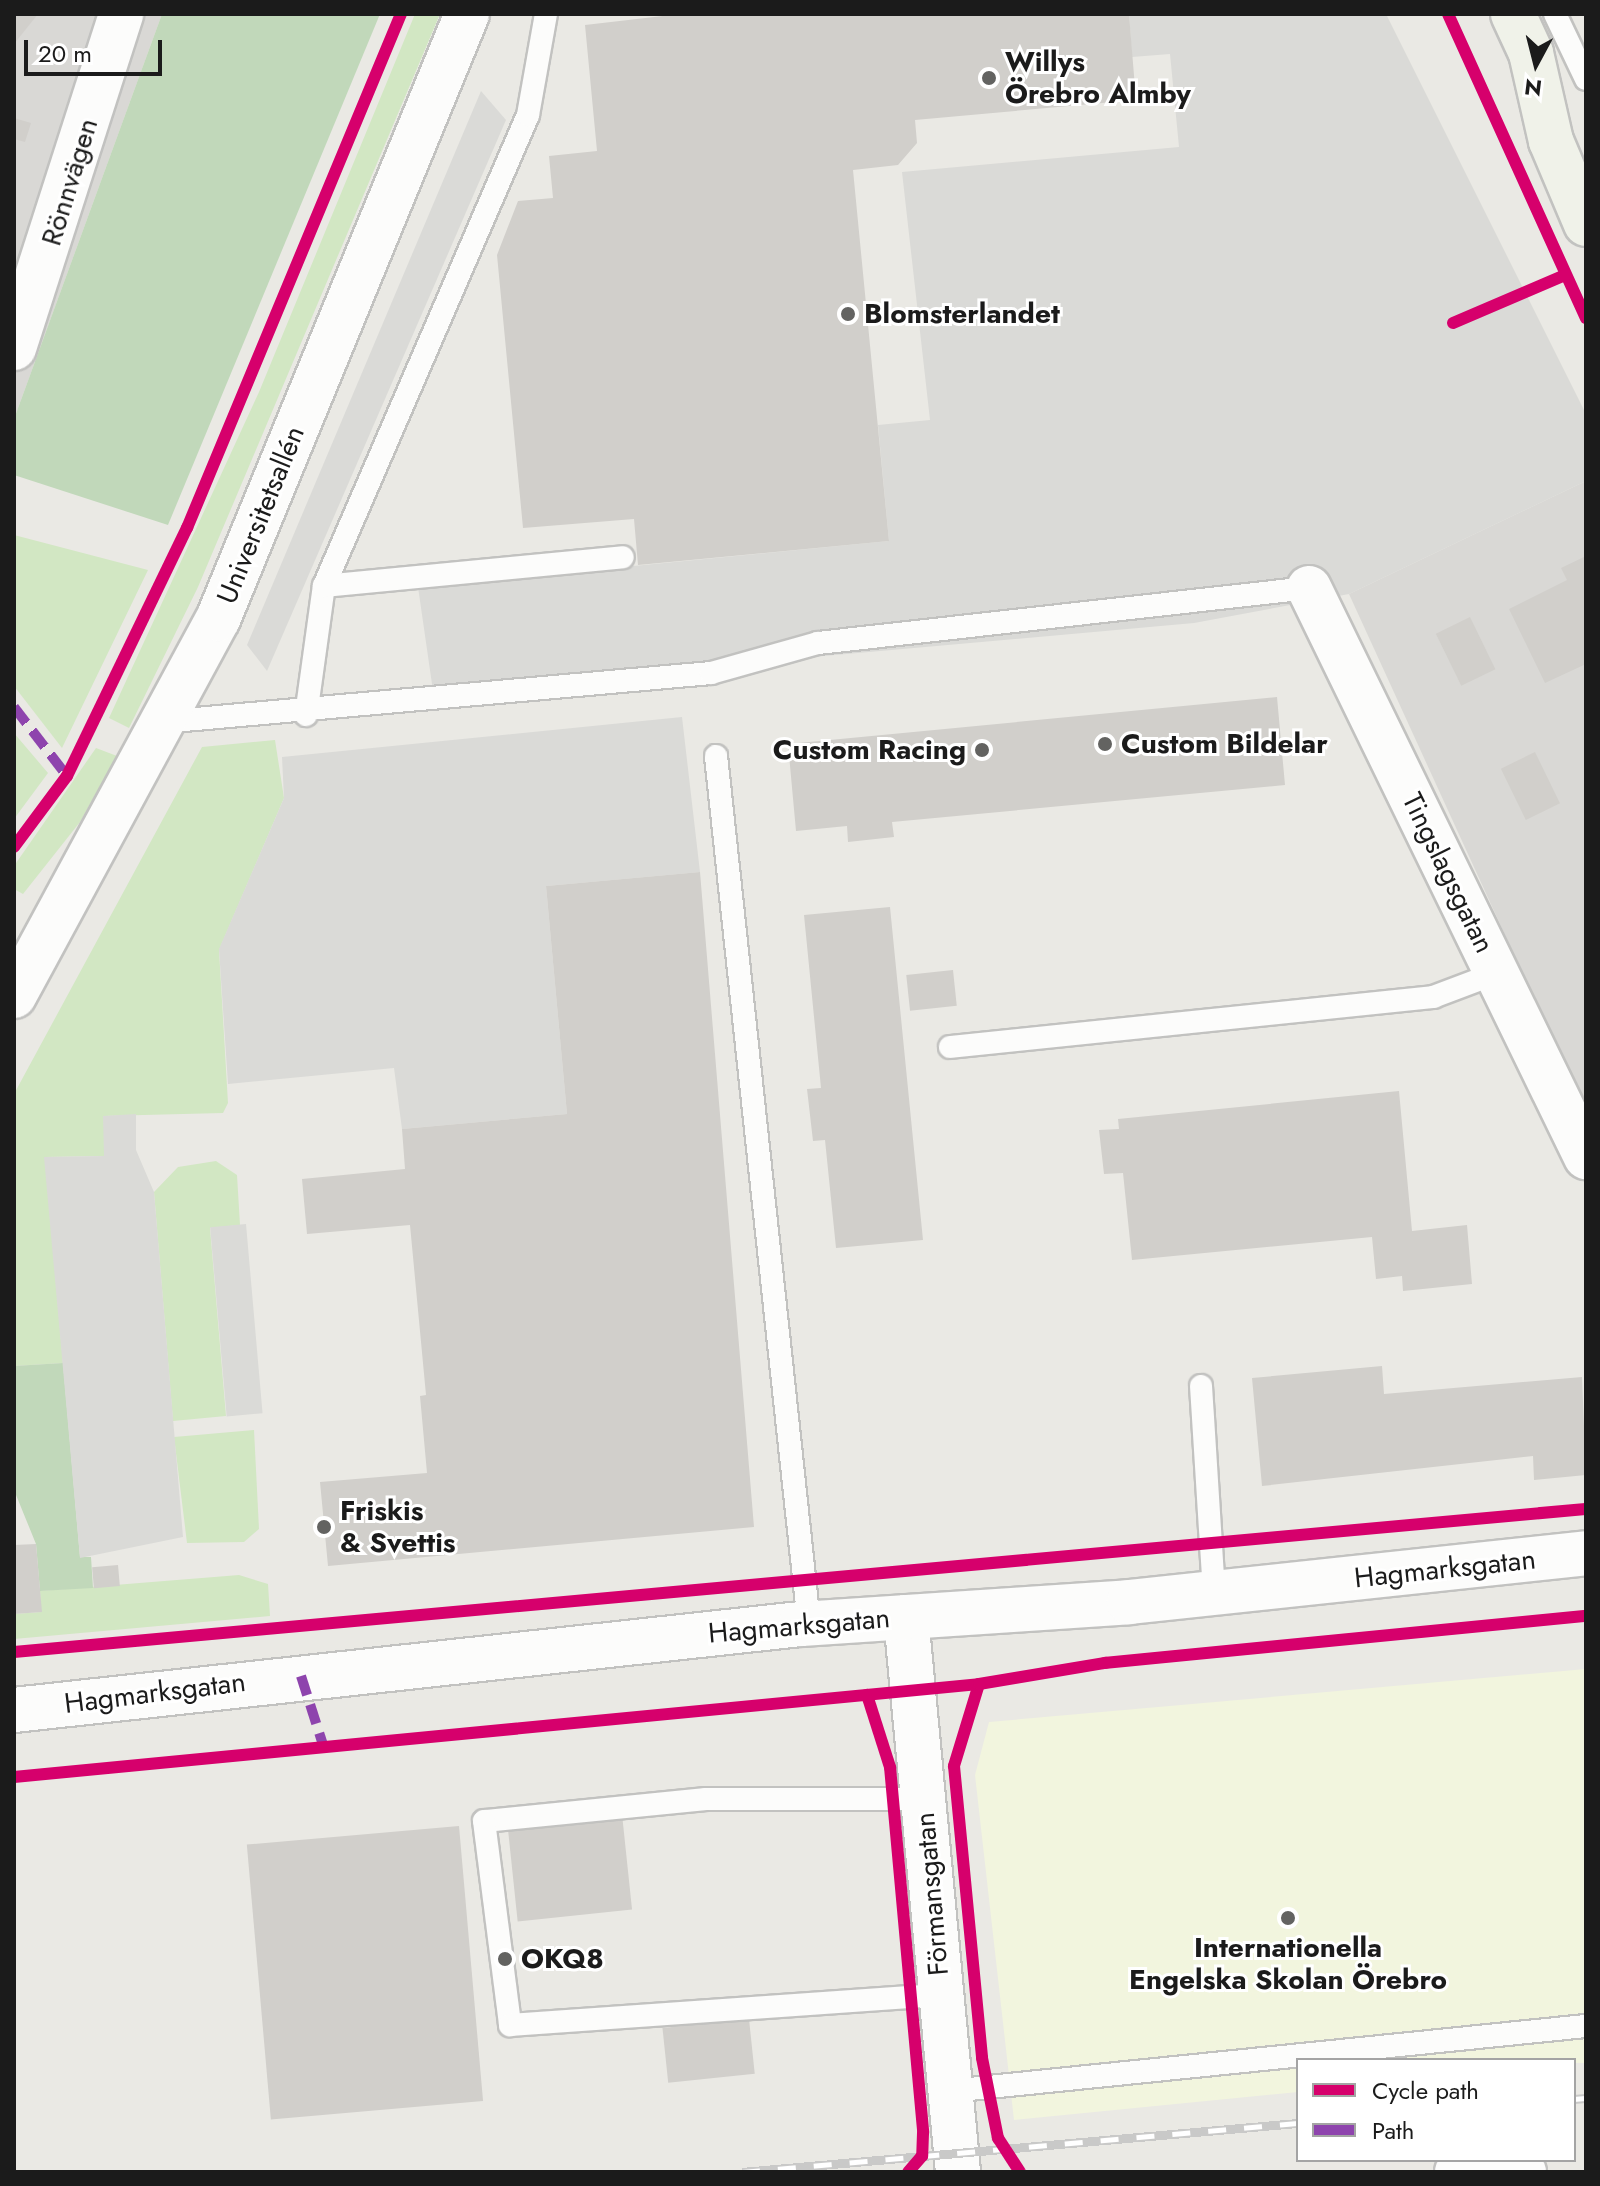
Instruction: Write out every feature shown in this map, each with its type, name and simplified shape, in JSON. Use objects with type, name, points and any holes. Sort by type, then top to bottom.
[{"type":"main road","points":[[1513,14],[1586,224]]},
{"type":"street","name":"Rönnvägen","points":[[14,348],[121,14]]},
{"type":"street","name":"Universitetsallén","points":[[14,996],[218,619],[467,14]]},
{"type":"street","name":"Tingslagsgatan","points":[[1309,588],[1586,1157]]},
{"type":"street","name":"Hagmarksgatan","points":[[14,1710],[809,1623],[1214,1593],[1586,1553]]},
{"type":"street","name":"Förmansgatan","points":[[906,1617],[958,2172]]},
{"type":"street","points":[[1457,2172],[1524,2172]]},
{"type":"lane","points":[[306,715],[324,586],[528,115],[546,14]]},
{"type":"lane","points":[[1555,14],[1586,79]]},
{"type":"lane","points":[[324,586],[623,557]]},
{"type":"lane","points":[[162,722],[306,715],[711,673],[818,643],[1309,588]]},
{"type":"lane","points":[[716,756],[809,1623]]},
{"type":"lane","points":[[950,1047],[1433,997],[1497,973]]},
{"type":"lane","points":[[1201,1386],[1214,1593]]},
{"type":"lane","points":[[923,1799],[706,1799],[484,1821],[510,2025],[941,1995]]},
{"type":"lane","points":[[950,2091],[1586,2026]]},
{"type":"shaded area","points":[[14,14],[162,14],[14,419]]},
{"type":"shaded area","points":[[162,14],[380,14],[168,525],[14,475],[14,419]]},
{"type":"shaded area","points":[[1129,14],[1386,14],[1586,414],[1586,481],[1349,594],[1194,623],[433,691],[418,587],[889,541],[878,425],[930,420],[902,172],[1179,147],[1170,54],[1132,57]]},
{"type":"shaded area","points":[[481,91],[506,120],[267,671],[247,645]]},
{"type":"shaded area","points":[[1586,481],[1586,1112],[1349,594]]},
{"type":"shaded area","points":[[682,717],[700,872],[546,886],[567,1114],[402,1129],[394,1068],[228,1084],[219,949],[284,798],[282,757]]},
{"type":"shaded area","points":[[136,1114],[136,1150],[154,1192],[183,1537],[80,1558],[44,1157],[104,1156],[103,1116]]},
{"type":"shaded area","points":[[246,1224],[263,1413],[227,1416],[210,1227]]},
{"type":"shaded area","points":[[63,1363],[80,1557],[91,1557],[93,1588],[40,1591],[36,1544],[14,1490],[14,1366]]},
{"type":"shaded area","name":"Internationella Engelska Skolan Örebro","points":[[1586,1669],[1586,2063],[1576,2063],[1576,2058],[1296,2058],[1296,2092],[1014,2120],[975,1775],[989,1722]]},
{"type":"green space","points":[[415,14],[440,14],[198,587],[129,728],[109,718],[259,392]]},
{"type":"green space","points":[[14,535],[148,570],[62,748],[14,686]]},
{"type":"green space","points":[[14,733],[48,773],[14,819]]},
{"type":"green space","points":[[275,740],[284,798],[219,950],[228,1103],[223,1113],[104,1116],[105,1156],[45,1157],[63,1363],[14,1366],[14,1094],[202,747]]},
{"type":"green space","points":[[96,748],[117,756],[80,822],[23,894],[14,889],[14,866]]},
{"type":"green space","points":[[216,1161],[237,1175],[240,1225],[210,1228],[226,1416],[173,1421],[154,1192],[178,1167]]},
{"type":"green space","points":[[254,1430],[259,1529],[244,1542],[187,1543],[174,1437]]},
{"type":"green space","points":[[239,1575],[268,1584],[270,1616],[14,1639],[14,1614],[41,1612],[40,1591]]},
{"type":"building","points":[[14,14],[38,14],[14,44]]},
{"type":"building","points":[[680,14],[1129,14],[1136,100],[915,120],[917,143],[898,165],[853,170],[889,541],[638,565],[634,519],[523,528],[497,255],[518,201],[553,198],[549,156],[597,151],[585,25]]},
{"type":"building","points":[[14,118],[31,123],[25,142],[14,139]]},
{"type":"building","points":[[1586,556],[1586,664],[1545,683],[1509,609],[1567,580],[1561,568]]},
{"type":"building","points":[[1470,617],[1495,669],[1461,686],[1436,634]]},
{"type":"building","points":[[1277,697],[1285,785],[892,822],[894,837],[848,842],[847,826],[796,831],[788,744]]},
{"type":"building","points":[[1535,752],[1560,803],[1526,820],[1501,769]]},
{"type":"building","points":[[700,872],[754,1527],[328,1566],[320,1482],[427,1473],[420,1396],[426,1395],[410,1225],[307,1234],[302,1179],[405,1169],[402,1129],[567,1114],[546,886]]},
{"type":"building","points":[[890,907],[923,1240],[836,1248],[825,1140],[813,1141],[807,1089],[821,1088],[804,915]]},
{"type":"building","points":[[953,970],[957,1006],[910,1011],[906,975]]},
{"type":"building","points":[[1399,1091],[1412,1231],[1467,1225],[1472,1284],[1403,1291],[1402,1276],[1376,1279],[1372,1237],[1132,1260],[1123,1173],[1104,1174],[1099,1130],[1119,1129],[1118,1119]]},
{"type":"building","points":[[1382,1366],[1384,1394],[1582,1377],[1586,1475],[1534,1480],[1533,1456],[1262,1486],[1252,1378]]},
{"type":"building","points":[[36,1544],[42,1612],[14,1614],[14,1545]]},
{"type":"building","points":[[118,1565],[120,1586],[94,1588],[92,1567]]},
{"type":"building","points":[[622,1814],[632,1909],[518,1921],[508,1826]]},
{"type":"building","points":[[459,1826],[483,2101],[271,2120],[247,1845]]},
{"type":"building","points":[[749,2019],[755,2074],[668,2083],[662,2028]]},
{"type":"railway","points":[[1576,2099],[1586,2098]]},
{"type":"railway","points":[[742,2172],[1296,2123]]},
{"type":"marked path","points":[[14,707],[67,776]]},
{"type":"marked path","points":[[301,1676],[323,1745]]},
{"type":"cycle path","points":[[14,847],[67,776],[187,528],[401,14]]},
{"type":"cycle path","points":[[1448,14],[1586,318]]},
{"type":"cycle path","points":[[1453,323],[1565,275]]},
{"type":"cycle path","points":[[14,1652],[1586,1509]]},
{"type":"cycle path","points":[[14,1777],[979,1684],[1105,1663],[1586,1616]]},
{"type":"cycle path","points":[[979,1684],[954,1766],[982,2058],[998,2138],[1020,2172]]},
{"type":"cycle path","points":[[867,1695],[890,1767],[923,2133],[922,2156],[908,2172]]},
{"type":"place","name":"Willys Örebro Almby","points":[[989,78]]},
{"type":"place","name":"Blomsterlandet","points":[[848,314]]},
{"type":"place","name":"Custom Bildelar","points":[[1105,744]]},
{"type":"place","name":"Custom Racing","points":[[982,750]]},
{"type":"place","name":"Friskis & Svettis","points":[[324,1527]]},
{"type":"place","name":"Internationella Engelska Skolan Örebro","points":[[1288,1918]]},
{"type":"place","name":"OKQ8","points":[[505,1959]]}]
